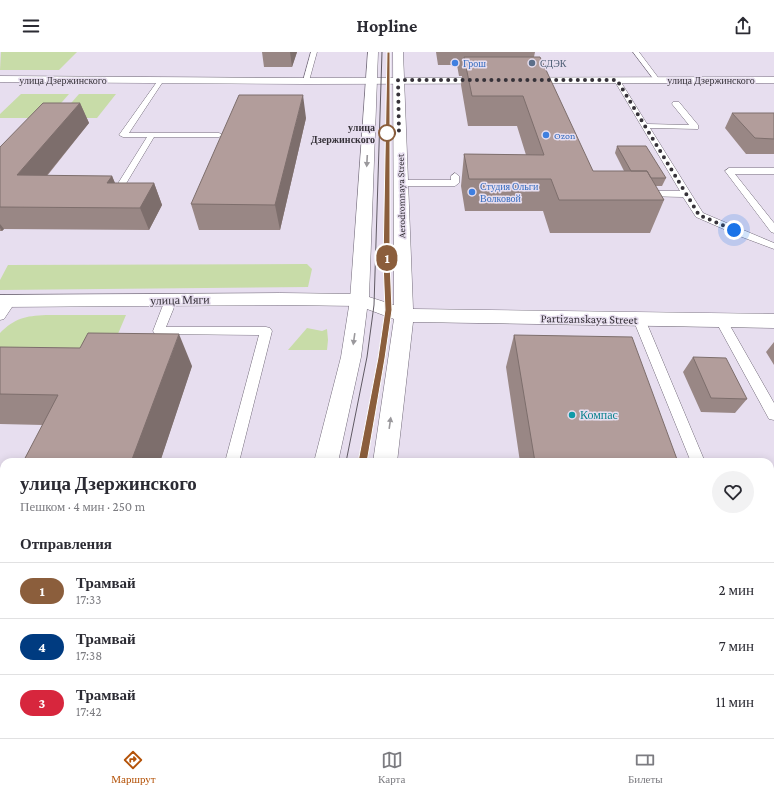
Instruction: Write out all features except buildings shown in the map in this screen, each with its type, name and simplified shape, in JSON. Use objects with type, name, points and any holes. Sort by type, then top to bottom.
[{"type":"street","points":[[327,458],[352,357],[359,300],[373,52]]},
{"type":"street","name":"Aerodromnaya Street","points":[[398,52],[404,315]]},
{"type":"street","name":"улица Дзержинского","points":[[0,79],[306,81],[774,80]]},
{"type":"street","name":"улица Мяги","points":[[5,301],[280,298],[359,300]]},
{"type":"street","name":"Partizanskaya Street","points":[[359,300],[404,315],[444,317],[774,321]]},
{"type":"street","points":[[386,458],[404,315]]},
{"type":"lane","points":[[306,81],[314,52]]},
{"type":"lane","points":[[636,52],[657,80]]},
{"type":"lane","points":[[161,80],[123,135],[219,135]]},
{"type":"lane","points":[[617,80],[699,215],[745,236],[774,246]]},
{"type":"lane","points":[[645,126],[695,128],[676,104]]},
{"type":"lane","points":[[121,185],[152,135]]},
{"type":"lane","points":[[774,171],[729,171],[774,230]]},
{"type":"lane","points":[[401,183],[455,183],[455,176]]},
{"type":"lane","points":[[633,194],[686,194]]},
{"type":"lane","points":[[171,300],[159,332],[266,331],[233,458]]},
{"type":"lane","points":[[0,316],[5,301]]},
{"type":"lane","points":[[639,319],[696,458]]},
{"type":"lane","points":[[721,320],[774,415]]},
{"type":"green space","points":[[1,52],[77,52],[59,70],[0,70]]},
{"type":"green space","points":[[21,94],[69,94],[48,118],[0,118],[0,114]]},
{"type":"green space","points":[[79,94],[116,94],[97,118],[58,118]]},
{"type":"green space","points":[[307,264],[312,269],[308,287],[0,290],[0,280],[8,265]]},
{"type":"green space","points":[[46,315],[126,315],[109,355],[0,356],[0,333],[5,328],[26,317]]},
{"type":"green space","points":[[307,328],[322,331],[327,329],[327,350],[288,350]]},
{"type":"tram line","points":[[347,458],[367,357],[374,305],[382,52]]},
{"type":"tram line","points":[[363,458],[382,358],[389,310],[387,262],[388,52]]},
{"type":"tram line","name":"1","points":[[363,458],[382,358],[389,310],[387,262],[388,52]]},
{"type":"place","name":"Грош","points":[[455,63]]},
{"type":"place","name":"СДЭК","points":[[532,63]]},
{"type":"place","name":"улица Дзержинского","points":[[387,133]]},
{"type":"place","name":"Ozon","points":[[546,135]]},
{"type":"place","name":"Студия Ольги Волковой","points":[[472,192]]},
{"type":"place","name":"Компас","points":[[572,415]]},
{"type":"route","points":[[387,133],[399,133],[398,80],[617,80],[699,215],[734,230]]}]
